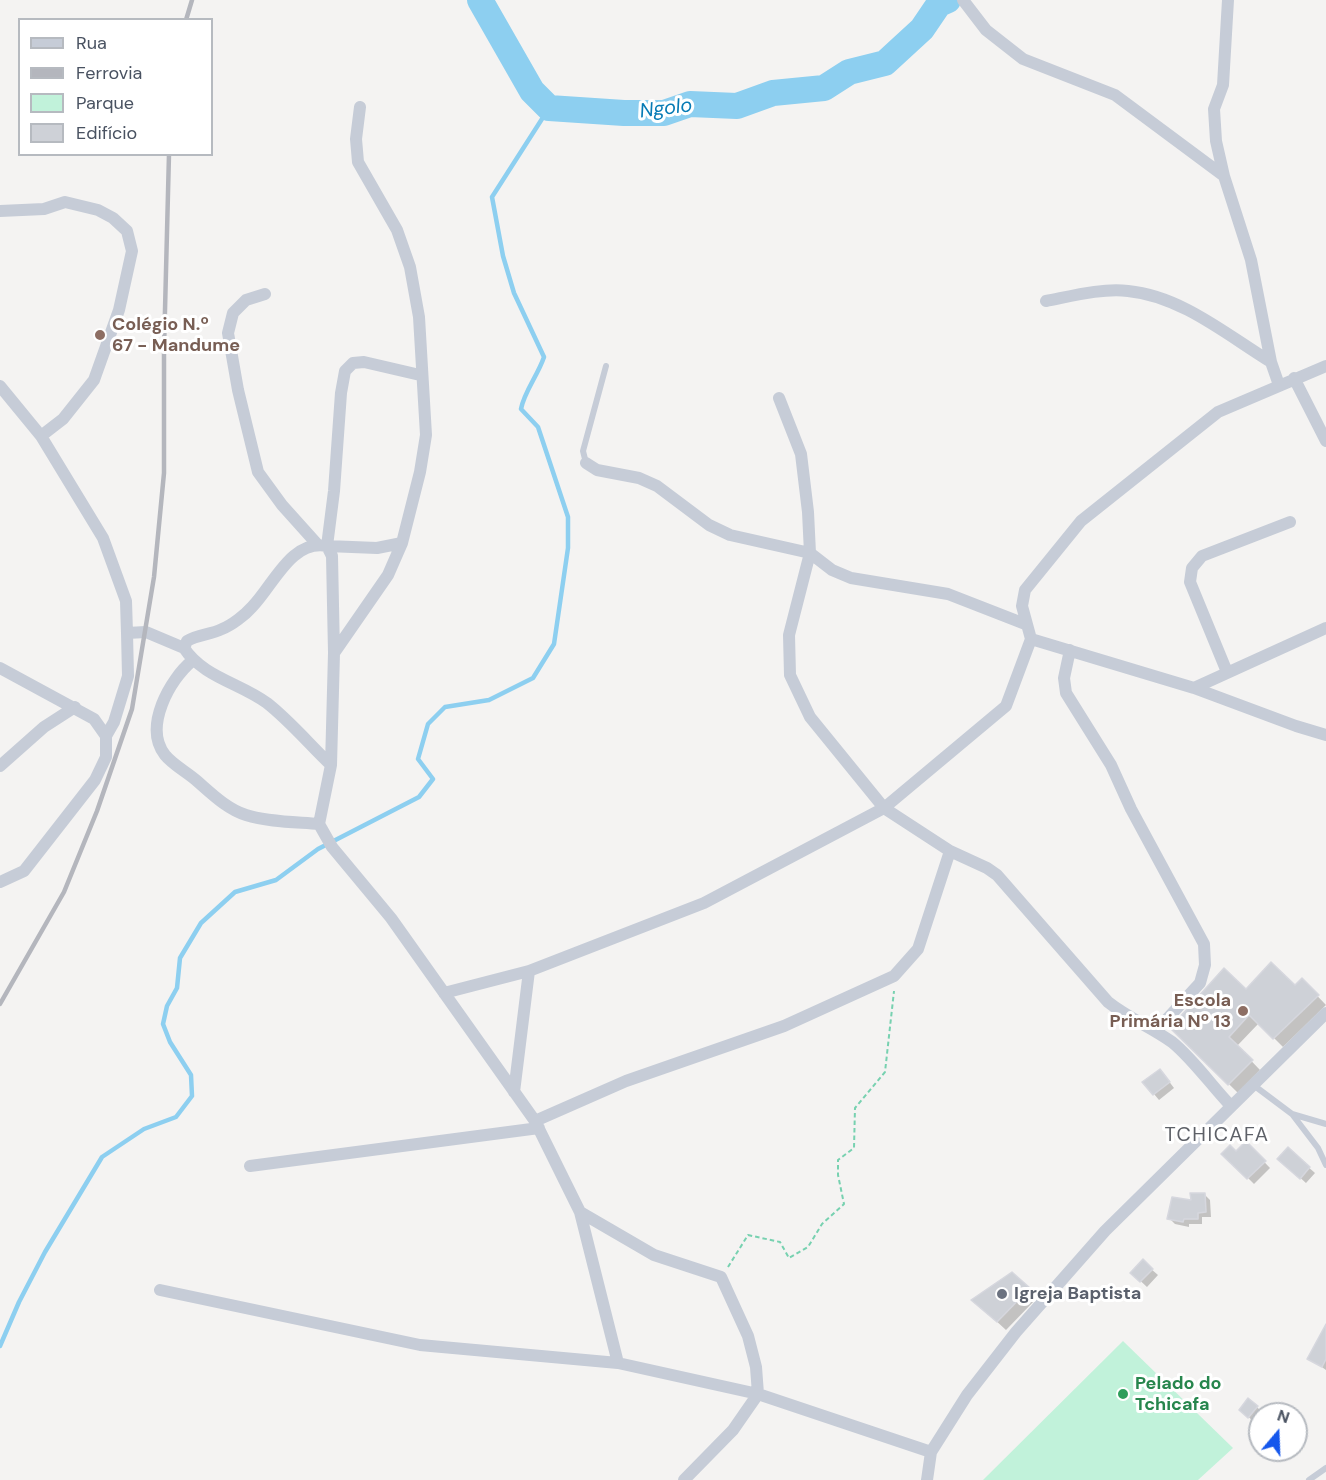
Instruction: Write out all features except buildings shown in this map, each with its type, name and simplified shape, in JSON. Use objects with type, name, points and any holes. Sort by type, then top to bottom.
[{"type":"street","points":[[963,0],[987,30],[1023,59],[1115,95],[1224,176]]},
{"type":"street","points":[[1228,0],[1223,85],[1214,109],[1216,141],[1224,176],[1251,260],[1271,362],[1279,385]]},
{"type":"street","points":[[334,653],[388,575],[402,543],[426,435],[420,375],[419,317],[410,267],[397,230],[358,162],[356,139],[360,106]]},
{"type":"street","points":[[0,211],[44,209],[65,202],[98,210],[113,218],[127,231],[132,251],[119,310],[94,380],[63,419],[41,436]]},
{"type":"street","points":[[1046,301],[1127,290],[1156,297],[1182,307],[1271,362]]},
{"type":"street","points":[[265,294],[246,300],[233,313],[228,333],[238,390],[258,472],[282,505],[332,556],[334,653],[330,765],[322,828],[332,848],[391,918],[537,1124],[580,1212],[618,1363]]},
{"type":"street","points":[[322,545],[334,490],[341,393],[345,371],[353,363],[364,362],[420,375]]},
{"type":"street","points":[[444,993],[530,971],[704,903],[884,807],[1006,706],[1031,639],[1022,606],[1025,590],[1081,521],[1218,412],[1326,366]]},
{"type":"street","points":[[1294,378],[1326,441]]},
{"type":"street","points":[[0,386],[41,436],[103,538],[126,601],[128,676],[114,722],[106,736],[106,757],[95,780],[24,871],[0,882]]},
{"type":"street","points":[[779,398],[801,454],[808,512],[810,553],[789,635],[790,675],[810,717],[884,807],[950,851],[997,875],[1108,1002],[1124,1015],[1156,1031],[1174,1045],[1230,1105]]},
{"type":"street","points":[[586,463],[597,470],[639,478],[657,486],[708,525],[730,535],[810,553],[832,570],[851,578],[948,594],[1026,624]]},
{"type":"street","points":[[1227,672],[1190,582],[1192,568],[1202,556],[1290,522]]},
{"type":"street","points":[[184,648],[186,641],[197,635],[221,630],[251,609],[286,563],[307,547],[322,545],[377,548],[402,543]]},
{"type":"street","points":[[1194,688],[1326,628]]},
{"type":"street","points":[[127,633],[146,632],[184,648],[192,661],[268,704],[330,765]]},
{"type":"street","points":[[1031,639],[1194,688],[1326,735]]},
{"type":"street","points":[[1070,650],[1064,678],[1066,693],[1111,765],[1131,809],[1204,944],[1205,965],[1200,983],[1156,1031]]},
{"type":"street","points":[[192,661],[180,672],[167,693],[159,718],[158,742],[165,755],[231,808],[247,816],[322,828]]},
{"type":"street","points":[[0,668],[94,719],[106,736]]},
{"type":"street","points":[[0,766],[44,727],[75,707]]},
{"type":"street","points":[[250,1166],[537,1124],[626,1081],[784,1026],[894,976],[918,949],[950,851]]},
{"type":"street","points":[[514,1092],[530,971]]},
{"type":"street","points":[[927,1480],[931,1452],[967,1395],[1016,1332],[1105,1231],[1230,1105],[1326,1013]]},
{"type":"street","points":[[580,1212],[654,1255],[721,1277],[748,1336],[756,1367],[758,1394],[733,1430],[684,1480]]},
{"type":"street","points":[[160,1290],[420,1345],[618,1363],[758,1394],[931,1452]]},
{"type":"lane","points":[[586,463],[583,451],[606,366]]},
{"type":"lane","points":[[1252,1084],[1292,1114],[1318,1148],[1326,1165]]},
{"type":"lane","points":[[1292,1114],[1326,1124]]},
{"type":"lane","points":[[1309,1480],[1326,1468]]},
{"type":"path","points":[[721,1277],[748,1235],[780,1242],[789,1258],[808,1247],[822,1224],[844,1204],[838,1175],[838,1160],[854,1148],[855,1108],[885,1072],[892,1022],[894,976]]},
{"type":"green space","name":"Pelado do Tchicafa","points":[[1123,1341],[1233,1448],[1198,1480],[983,1480]]},
{"type":"waterway","name":"Ngolo","points":[[480,0],[532,91],[549,108],[624,113],[664,113],[690,104],[737,106],[773,93],[824,88],[849,72],[885,63],[922,29],[939,4],[948,0]]},
{"type":"waterway","points":[[0,1346],[19,1302],[45,1252],[102,1157],[144,1129],[176,1117],[192,1096],[191,1075],[170,1042],[163,1024],[167,1006],[177,988],[180,958],[201,923],[235,892],[276,880],[318,849],[419,797],[433,779],[418,759],[428,724],[445,707],[489,700],[533,678],[554,644],[568,548],[568,517],[538,427],[521,409],[544,357],[514,293],[503,256],[492,197],[549,108]]},
{"type":"railway","points":[[187,18],[192,0]]},
{"type":"railway","points":[[0,1004],[64,892],[97,811],[132,709],[154,577],[164,473],[164,349],[169,156]]},
{"type":"place","name":"Colégio N.º 67 - Mandume","points":[[100,335]]},
{"type":"place","name":"Escola Primária Nº 13","points":[[1243,1011]]},
{"type":"place","name":"Igreja Baptista","points":[[1002,1294]]},
{"type":"place","name":"Pelado do Tchicafa","points":[[1123,1394]]},
{"type":"district","name":"TCHICAFA","points":[[1217,1136]]}]
